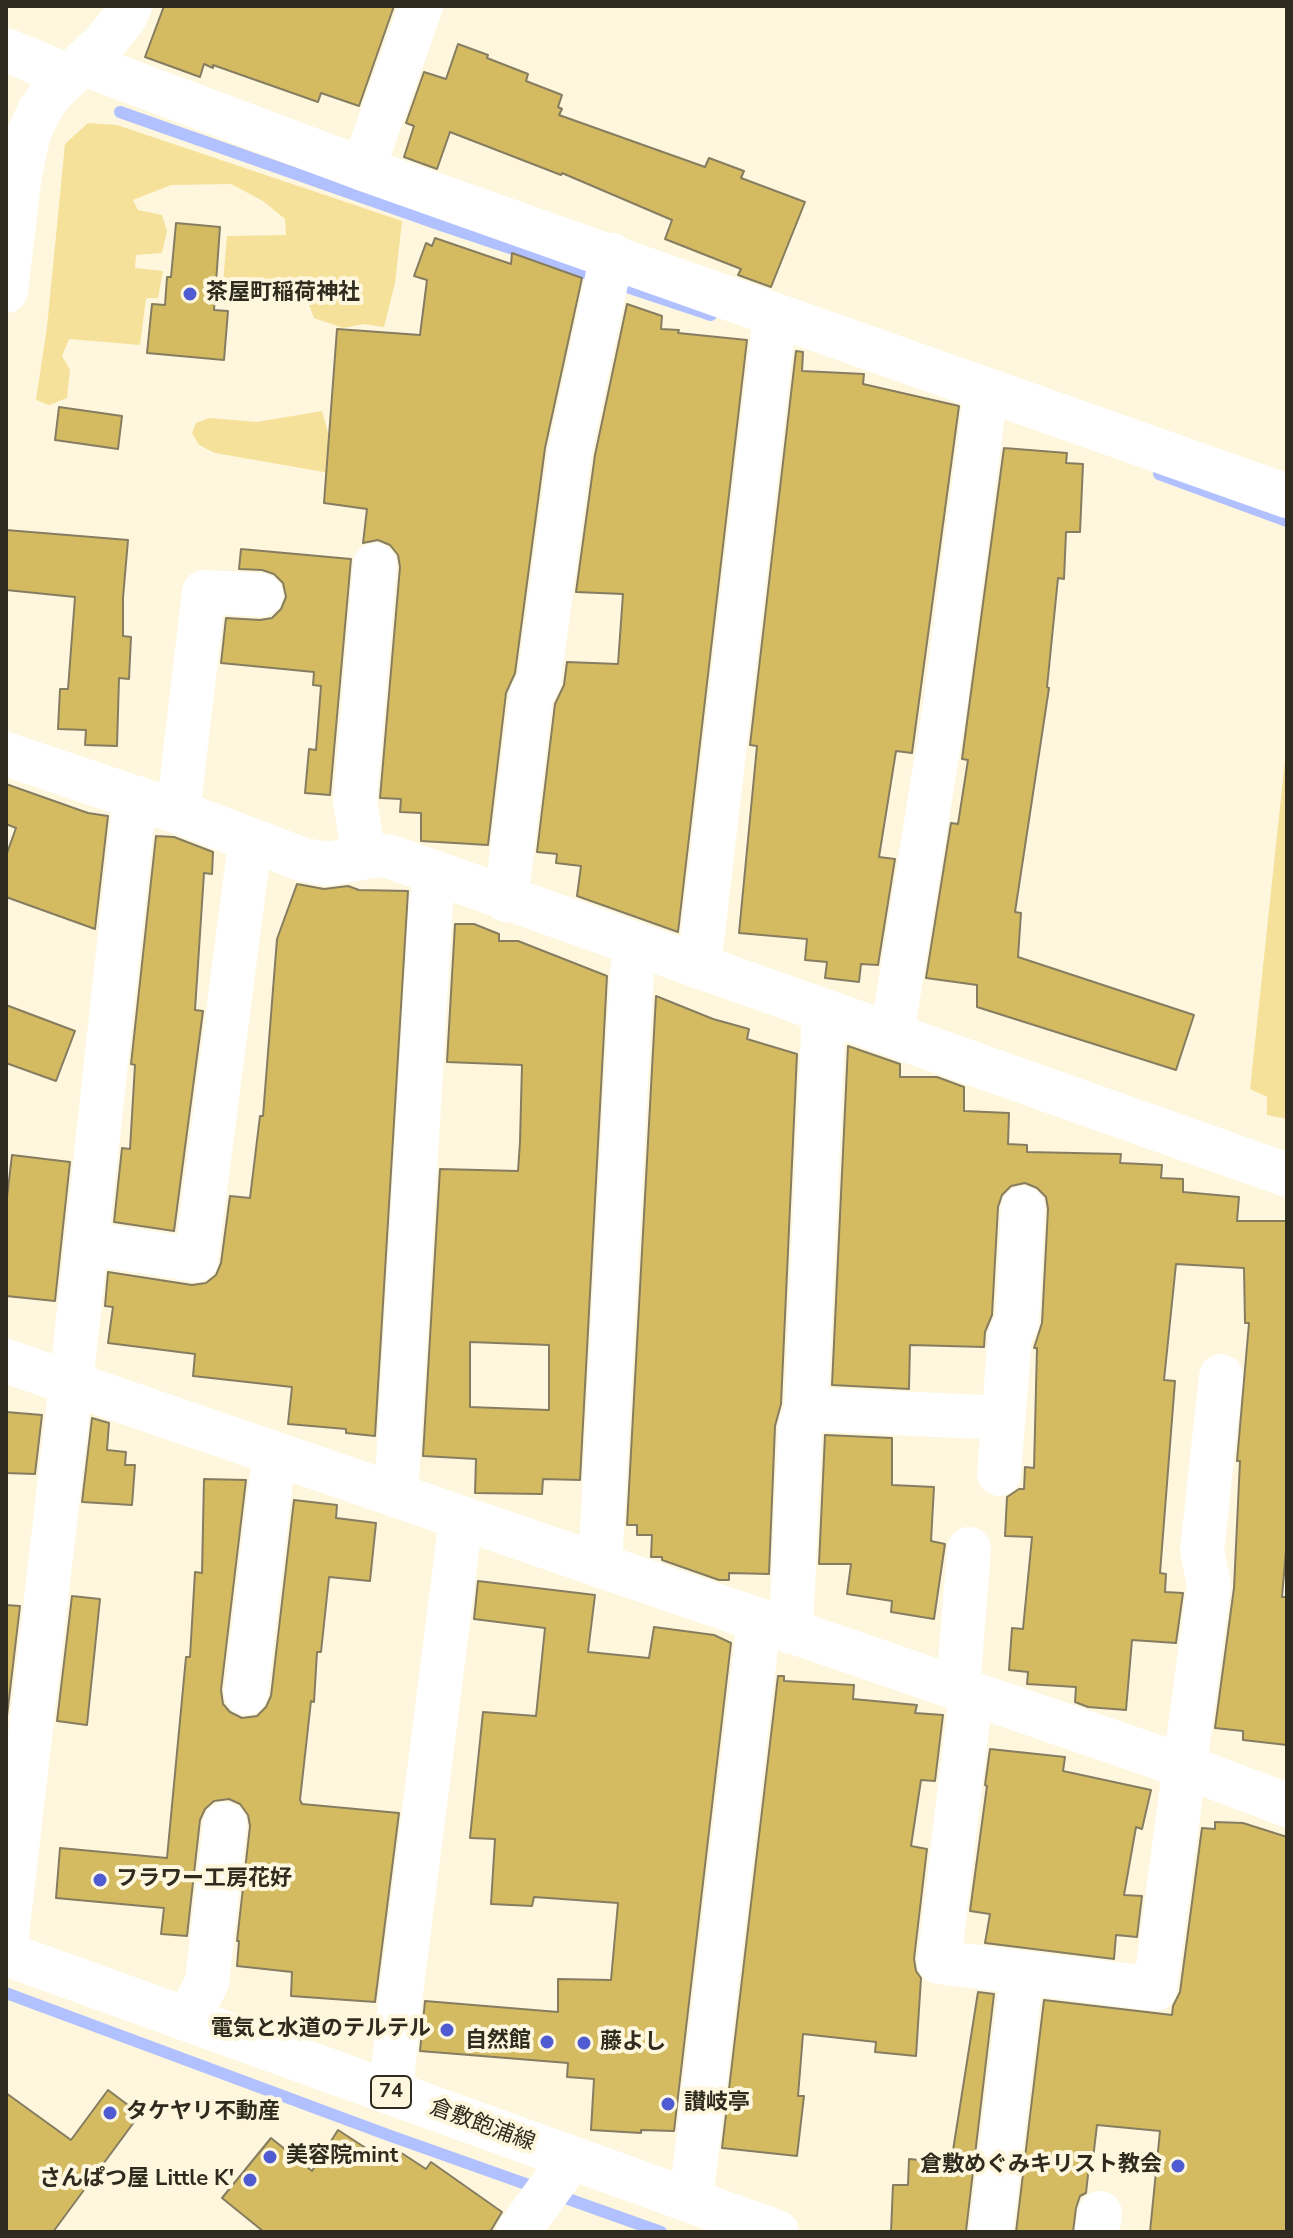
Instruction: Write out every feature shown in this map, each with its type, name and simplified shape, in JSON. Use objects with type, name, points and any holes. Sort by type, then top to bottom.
[{"type":"street","points":[[6,291],[20,174],[29,133],[52,92],[115,29],[130,6]]},
{"type":"street","points":[[363,169],[421,6]]},
{"type":"street","points":[[6,50],[76,70],[363,169],[608,268],[773,330],[986,391],[1287,496]]},
{"type":"street","points":[[506,900],[531,696],[539,681],[570,451],[608,268]]},
{"type":"street","points":[[699,967],[773,330]]},
{"type":"street","points":[[892,1034],[944,712],[986,391]]},
{"type":"street","points":[[364,857],[355,801],[375,565]]},
{"type":"street","points":[[178,812],[204,592],[261,595]]},
{"type":"street","points":[[6,754],[178,812],[304,860],[328,864],[377,855],[391,857],[435,886],[506,900],[635,957],[699,967],[823,1022],[892,1034],[1287,1175]]},
{"type":"street","points":[[6,1943],[135,797]]},
{"type":"street","points":[[87,1243],[196,1260],[252,840]]},
{"type":"street","points":[[396,1496],[435,886]]},
{"type":"street","points":[[600,1566],[635,957]]},
{"type":"street","points":[[691,2200],[766,1632],[800,1427],[806,1409],[823,1022]]},
{"type":"street","points":[[999,1474],[1010,1335],[1017,1322],[1023,1208]]},
{"type":"street","points":[[6,1361],[70,1392],[275,1465],[396,1496],[460,1527],[600,1566],[766,1632],[1184,1780],[1287,1805]]},
{"type":"street","points":[[969,1549],[967,1703],[939,1962],[1155,1989],[1209,1585],[1202,1551],[1221,1376]]},
{"type":"street","points":[[806,1409],[1003,1418]]},
{"type":"street","points":[[246,1693],[275,1465]]},
{"type":"street","points":[[391,2092],[460,1527]]},
{"type":"street","points":[[188,2019],[207,1982],[225,1824]]},
{"type":"street","name":"倉敷飽浦線","points":[[6,1954],[391,2092],[545,2194],[691,2200],[777,2232]]},
{"type":"street","points":[[991,2232],[1022,1973]]},
{"type":"shaded area","points":[[88,123],[117,125],[402,221],[395,283],[384,327],[364,324],[343,328],[314,318],[309,305],[291,291],[254,283],[223,282],[227,236],[286,235],[285,219],[263,201],[231,184],[171,185],[133,200],[138,210],[162,215],[167,231],[162,253],[136,255],[135,268],[163,271],[158,298],[146,298],[140,345],[69,339],[62,356],[70,370],[67,398],[49,405],[36,400],[47,327],[65,144]]},
{"type":"shaded area","points":[[322,411],[329,436],[370,480],[215,453],[199,445],[192,433],[196,423],[209,418],[257,422]]},
{"type":"shaded area","points":[[1287,741],[1287,1119],[1267,1115],[1267,1097],[1250,1089]]},
{"type":"building","points":[[164,6],[394,6],[359,106],[321,93],[318,102],[213,65],[213,68],[204,64],[200,77],[145,57]]},
{"type":"building","points":[[458,44],[528,74],[526,81],[562,95],[559,115],[705,167],[709,158],[744,171],[741,178],[805,202],[771,287],[738,275],[741,269],[665,239],[672,220],[562,173],[450,132],[437,169],[404,157],[414,126],[406,123],[424,72],[446,79]]},
{"type":"building","name":"茶屋町稲荷神社","points":[[176,223],[220,227],[214,310],[228,311],[224,360],[147,353],[152,304],[165,305]]},
{"type":"building","points":[[435,238],[511,264],[512,253],[582,278],[545,448],[515,673],[506,693],[488,845],[421,841],[421,813],[400,812],[401,799],[380,798],[400,567],[398,555],[390,545],[378,540],[363,543],[367,509],[324,503],[337,329],[420,335],[427,280],[414,276],[426,243],[432,246]]},
{"type":"building","points":[[627,304],[662,316],[661,329],[747,340],[678,932],[577,896],[581,866],[556,863],[557,854],[537,852],[555,704],[564,685],[567,662],[618,664],[623,594],[576,592],[595,455]]},
{"type":"building","points":[[796,351],[803,352],[802,371],[864,374],[863,384],[959,406],[912,753],[896,751],[879,857],[895,859],[878,965],[861,964],[859,982],[825,978],[827,962],[805,960],[807,939],[739,933],[757,746],[750,745]]},
{"type":"building","points":[[59,407],[122,416],[118,449],[55,440]]},
{"type":"building","points":[[1004,448],[1067,453],[1066,463],[1083,464],[1080,532],[1066,532],[1064,579],[1058,578],[1049,688],[1015,912],[1021,913],[1018,957],[1194,1015],[1176,1070],[977,1007],[977,985],[926,978],[951,823],[958,824],[968,760],[962,759]]},
{"type":"building","points":[[6,530],[128,540],[123,636],[131,637],[129,679],[119,678],[117,746],[85,745],[86,730],[58,729],[60,689],[68,689],[75,597],[6,590]]},
{"type":"building","points":[[241,549],[351,559],[330,795],[305,793],[309,749],[316,750],[321,686],[313,685],[314,672],[221,663],[226,618],[272,618],[281,609],[286,597],[283,583],[274,574],[239,569]]},
{"type":"building","points":[[6,784],[88,813],[108,816],[95,929],[6,897],[6,856],[16,828],[6,824]]},
{"type":"building","points":[[156,836],[174,837],[213,852],[212,874],[204,873],[195,1010],[203,1011],[174,1231],[114,1222],[122,1148],[130,1149],[135,1065],[131,1064]]},
{"type":"building","points":[[297,884],[324,889],[348,886],[359,890],[408,891],[375,1436],[346,1433],[346,1429],[288,1424],[292,1387],[193,1376],[195,1354],[108,1343],[113,1307],[105,1306],[108,1272],[192,1285],[206,1283],[216,1275],[221,1263],[230,1196],[250,1198],[260,1116],[263,1116],[277,939]]},
{"type":"building","points":[[455,924],[474,924],[499,934],[499,941],[518,941],[607,976],[580,1480],[543,1479],[542,1494],[475,1493],[476,1459],[423,1456],[440,1169],[518,1171],[520,1142],[522,1065],[447,1062]],"holes":[[[470,1342],[549,1345],[549,1410],[470,1407]]]},
{"type":"building","points":[[656,996],[713,1019],[749,1029],[747,1039],[797,1054],[781,1404],[775,1426],[769,1574],[729,1573],[729,1580],[719,1580],[662,1560],[662,1557],[651,1557],[652,1535],[637,1535],[637,1525],[627,1525]]},
{"type":"building","points":[[6,1005],[75,1031],[56,1081],[6,1063]]},
{"type":"building","points":[[848,1046],[900,1064],[900,1077],[937,1077],[964,1087],[964,1111],[1009,1113],[1008,1144],[1027,1145],[1027,1152],[1121,1154],[1120,1163],[1162,1165],[1161,1178],[1183,1179],[1183,1192],[1239,1197],[1237,1221],[1287,1221],[1287,1539],[1282,1597],[1287,1597],[1287,1745],[1243,1740],[1243,1731],[1215,1728],[1234,1588],[1240,1461],[1237,1461],[1249,1323],[1245,1323],[1244,1268],[1176,1264],[1164,1380],[1175,1381],[1160,1573],[1166,1574],[1165,1592],[1183,1593],[1176,1643],[1132,1640],[1126,1710],[1088,1707],[1075,1702],[1076,1687],[1027,1684],[1028,1672],[1009,1670],[1012,1628],[1023,1629],[1032,1537],[1005,1536],[1007,1497],[1024,1489],[1025,1467],[1034,1468],[1037,1348],[1034,1348],[1042,1323],[1046,1197],[1037,1188],[1025,1183],[1011,1186],[1002,1195],[998,1207],[992,1315],[985,1332],[984,1347],[910,1345],[909,1389],[832,1385]]},
{"type":"building","points":[[12,1155],[70,1162],[55,1301],[6,1296],[6,1206]]},
{"type":"building","points":[[6,1412],[42,1415],[35,1474],[6,1473]]},
{"type":"building","points":[[92,1418],[109,1423],[107,1450],[126,1452],[125,1465],[135,1465],[132,1505],[82,1502]]},
{"type":"building","points":[[825,1435],[892,1438],[892,1485],[934,1487],[931,1541],[945,1544],[934,1619],[891,1612],[892,1601],[847,1594],[851,1564],[819,1564]]},
{"type":"building","points":[[204,1479],[246,1480],[221,1690],[223,1704],[242,1718],[257,1716],[271,1696],[294,1500],[337,1505],[336,1518],[376,1523],[370,1581],[329,1577],[300,1800],[302,1804],[399,1813],[375,2002],[291,1996],[292,1972],[237,1966],[250,1826],[248,1815],[240,1804],[229,1799],[214,1801],[205,1809],[200,1820],[187,1936],[161,1934],[164,1908],[56,1898],[60,1848],[167,1858],[186,1657],[190,1657],[195,1572],[202,1573]]},
{"type":"building","points":[[478,1581],[595,1595],[588,1652],[649,1658],[654,1627],[714,1635],[731,1643],[674,2131],[591,2130],[594,2079],[567,2077],[568,2063],[420,2051],[425,2001],[558,2012],[558,1979],[611,1980],[618,1903],[534,1897],[532,1906],[491,1904],[495,1839],[470,1838],[483,1712],[536,1716],[545,1628],[474,1619]]},
{"type":"building","points":[[72,1596],[100,1599],[87,1725],[57,1721]]},
{"type":"building","points":[[6,1605],[20,1606],[7,1716],[6,1716]]},
{"type":"building","points":[[778,1676],[784,1676],[784,1681],[854,1685],[853,1699],[917,1705],[915,1713],[943,1715],[935,1781],[921,1780],[911,1846],[927,1849],[914,1959],[921,1978],[916,2056],[875,2052],[876,2042],[803,2034],[798,2096],[804,2096],[797,2156],[722,2148]]},
{"type":"building","points":[[990,1749],[1065,1757],[1063,1771],[1151,1790],[1142,1829],[1136,1827],[1124,1895],[1142,1896],[1137,1937],[1116,1935],[1114,1959],[985,1943],[990,1914],[970,1911]]},
{"type":"building","points":[[1215,1822],[1243,1823],[1287,1837],[1287,2232],[1150,2232],[1160,2131],[1097,2125],[1092,2167],[1089,2166],[1086,2193],[1080,2196],[1076,2208],[1073,2232],[1016,2232],[1044,2000],[1172,2015],[1180,1992],[1202,1828],[1215,1829]]},
{"type":"building","points":[[978,1992],[994,1994],[966,2231],[891,2232],[893,2185],[908,2185],[909,2159],[951,2163]]},
{"type":"building","points":[[108,2090],[140,2114],[53,2232],[6,2232],[6,2093],[71,2140]]},
{"type":"building","points":[[338,2130],[392,2165],[400,2152],[426,2169],[431,2162],[502,2212],[490,2232],[264,2232],[222,2198],[271,2138],[312,2171]]},
{"type":"waterway","points":[[120,112],[444,226],[711,315]]},
{"type":"waterway","points":[[1159,474],[1287,521]]},
{"type":"waterway","points":[[6,1993],[388,2135],[661,2232]]},
{"type":"place","name":"茶屋町稲荷神社","points":[[190,294]]},
{"type":"place","name":"フラワー工房花好","points":[[100,1880]]},
{"type":"place","name":"電気と水道のテルテル","points":[[447,2030]]},
{"type":"place","name":"自然館","points":[[547,2042]]},
{"type":"place","name":"藤よし","points":[[584,2043]]},
{"type":"place","name":"讃岐亭","points":[[668,2104]]},
{"type":"place","name":"タケヤリ不動産","points":[[110,2113]]},
{"type":"place","name":"美容院mint","points":[[270,2157]]},
{"type":"place","name":"倉敷めぐみキリスト教会","points":[[1178,2166]]},
{"type":"place","name":"さんぱつ屋 Little K'","points":[[250,2180]]}]
